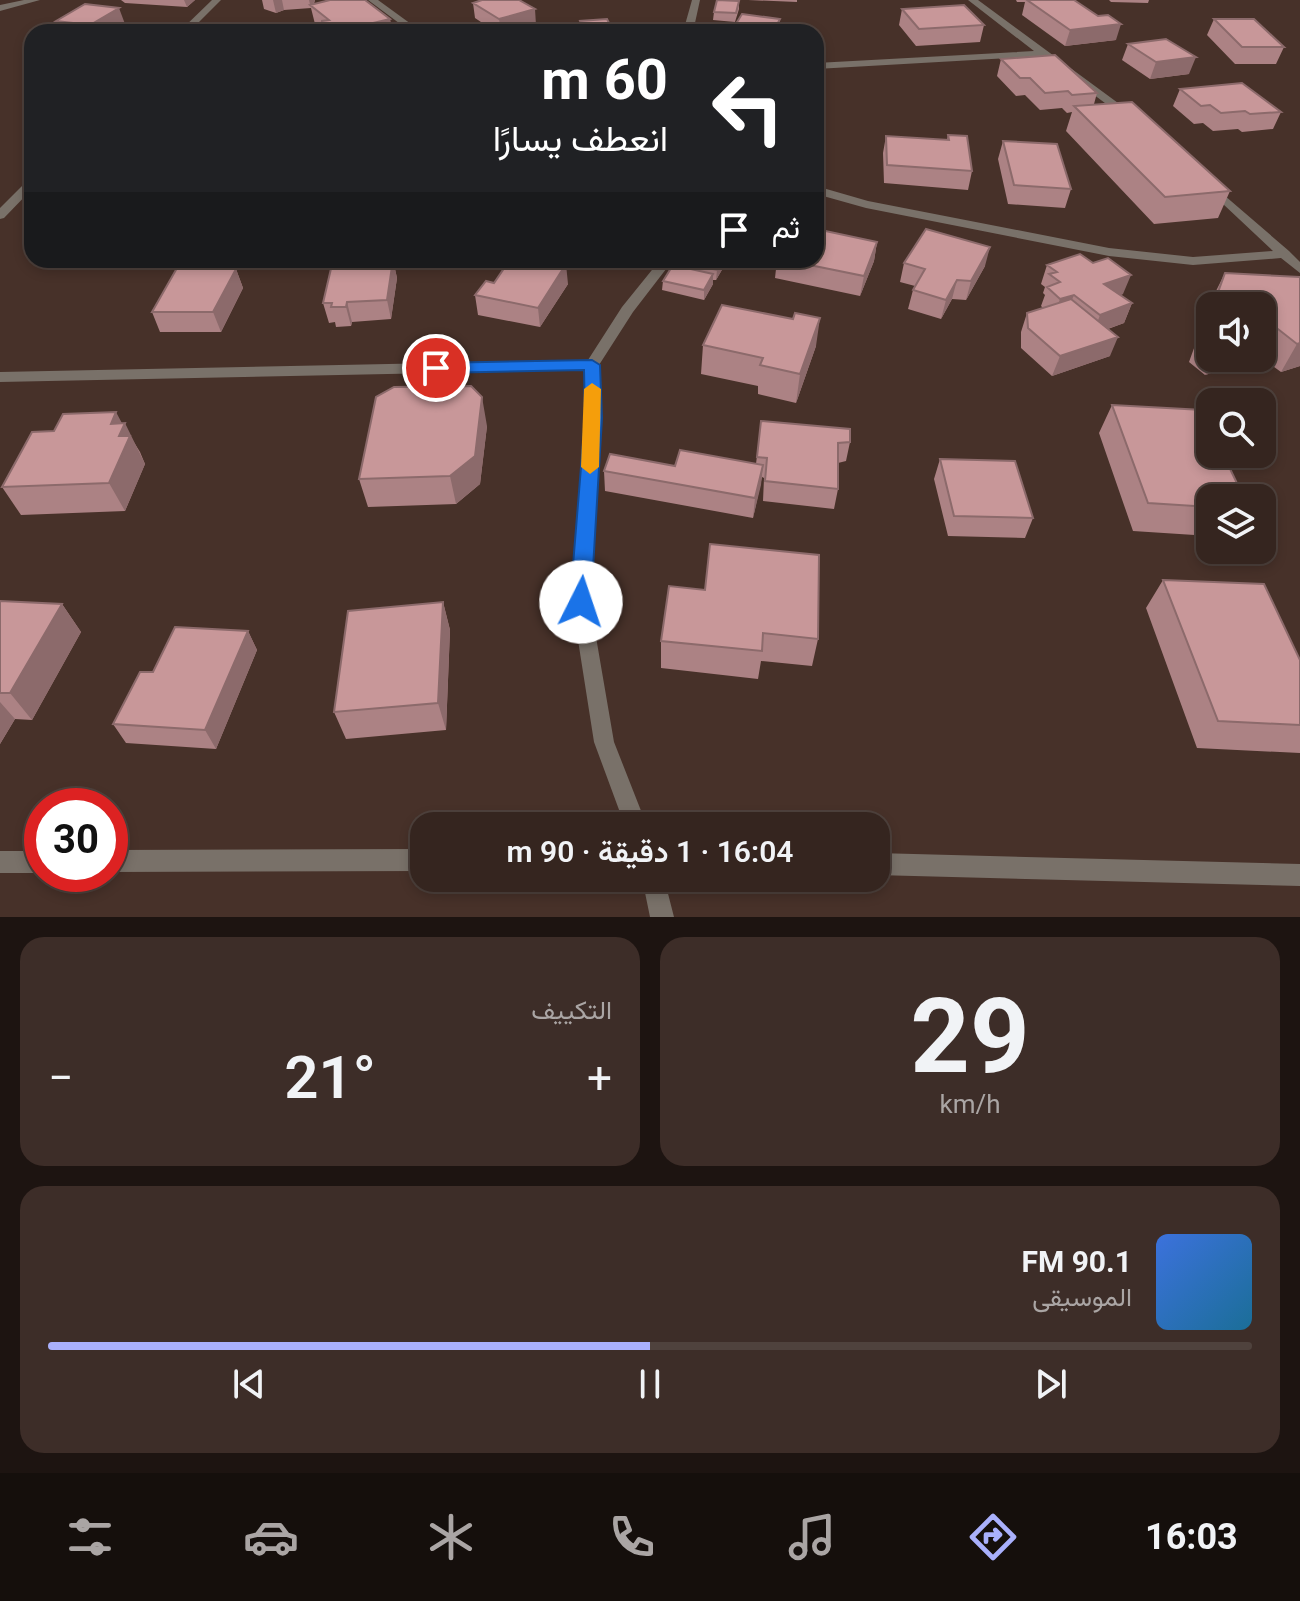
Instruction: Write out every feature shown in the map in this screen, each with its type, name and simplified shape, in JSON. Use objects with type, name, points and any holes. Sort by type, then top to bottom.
[{"type":"street","points":[[0,8],[36,0]]},
{"type":"street","points":[[192,24],[217,0]]},
{"type":"street","points":[[372,0],[406,24]]},
{"type":"street","points":[[690,24],[696,0]]},
{"type":"street","points":[[972,0],[1146,128]]},
{"type":"street","points":[[824,66],[1043,53]]},
{"type":"street","points":[[1204,180],[1300,269]]},
{"type":"street","points":[[0,215],[24,190]]},
{"type":"street","points":[[824,192],[866,204],[1109,252],[1193,261],[1285,254]]},
{"type":"street","points":[[631,812],[604,742],[581,602],[594,418],[592,365],[627,310],[661,268]]},
{"type":"street","points":[[0,377],[592,365]]},
{"type":"street","points":[[128,861],[410,860]]},
{"type":"street","points":[[0,862],[24,862]]},
{"type":"street","points":[[890,864],[1300,875]]},
{"type":"street","points":[[656,892],[662,917]]},
{"type":"building","points":[[330,0],[365,0],[390,19],[374,24],[322,24],[322,21],[329,20],[310,5]]},
{"type":"building","points":[[482,0],[519,0],[535,9],[499,19],[473,3]]},
{"type":"building","points":[[717,0],[739,1],[736,13],[714,12]]},
{"type":"building","points":[[1027,0],[1074,0],[1098,16],[1108,15],[1121,24],[1070,30]]},
{"type":"building","points":[[85,4],[119,8],[92,24],[56,21]]},
{"type":"building","points":[[964,5],[984,25],[919,29],[902,9]]},
{"type":"building","points":[[742,14],[780,19],[777,24],[736,24]]},
{"type":"building","points":[[607,19],[610,24],[581,24],[580,21]]},
{"type":"building","points":[[1214,19],[1254,19],[1284,47],[1242,47]]},
{"type":"building","points":[[1166,39],[1196,57],[1156,62],[1128,44]]},
{"type":"building","points":[[1055,55],[1097,93],[1045,93],[1030,78],[1020,78],[1001,59]]},
{"type":"building","points":[[1242,83],[1281,112],[1221,113],[1210,105],[1201,106],[1180,89]]},
{"type":"building","points":[[1132,102],[1230,191],[1165,197],[1074,106]]},
{"type":"building","points":[[948,135],[967,136],[972,171],[887,165],[886,136],[949,140]]},
{"type":"building","points":[[1003,141],[1057,144],[1071,189],[1014,185]]},
{"type":"building","points":[[926,229],[990,247],[971,281],[957,280],[946,300],[913,290],[925,269],[904,263]]},
{"type":"building","points":[[824,231],[877,242],[864,276],[824,268]]},
{"type":"building","points":[[1080,254],[1093,263],[1108,258],[1131,275],[1104,284],[1132,303],[1100,315],[1074,295],[1060,299],[1047,287],[1060,282],[1049,274],[1057,272],[1047,265]]},
{"type":"building","points":[[177,268],[236,269],[213,312],[152,312]]},
{"type":"building","points":[[331,268],[392,268],[387,300],[347,302],[346,307],[331,307],[332,303],[323,303]]},
{"type":"building","points":[[504,268],[563,268],[538,308],[475,295],[486,281],[494,283]]},
{"type":"building","points":[[671,268],[713,274],[704,290],[663,281]]},
{"type":"building","points":[[1225,273],[1300,277],[1300,343],[1276,330],[1276,292],[1218,292]]},
{"type":"building","points":[[1071,299],[1118,337],[1060,356],[1028,328],[1027,313]]},
{"type":"building","points":[[722,305],[793,319],[795,313],[820,318],[800,374],[760,365],[763,358],[703,345]]},
{"type":"building","points":[[471,386],[482,397],[475,456],[450,476],[359,479],[376,397],[394,387]]},
{"type":"building","points":[[1112,405],[1196,410],[1196,468],[1230,468],[1237,484],[1196,484],[1196,506],[1148,503]]},
{"type":"building","points":[[116,412],[111,424],[125,423],[119,436],[130,436],[109,483],[2,487],[32,432],[54,431],[63,414]]},
{"type":"building","points":[[761,421],[850,429],[850,442],[838,443],[838,489],[765,481],[767,458],[757,457]]},
{"type":"building","points":[[680,450],[763,465],[755,498],[604,471],[610,454],[675,466]]},
{"type":"building","points":[[940,459],[1015,461],[1033,518],[954,516]]},
{"type":"building","points":[[710,544],[819,555],[818,639],[763,633],[762,651],[661,641],[669,586],[705,590]]},
{"type":"building","points":[[1163,580],[1264,584],[1300,660],[1300,725],[1218,721]]},
{"type":"building","points":[[0,601],[62,604],[10,693],[0,693]]},
{"type":"building","points":[[443,602],[438,703],[334,712],[348,611]]},
{"type":"building","points":[[175,627],[248,631],[205,730],[113,724],[140,672],[153,672]]},
{"type":"slow traffic","points":[[590,467],[594,418],[592,389]]},
{"type":"route","points":[[436,368],[592,365],[594,418],[581,602]]}]
